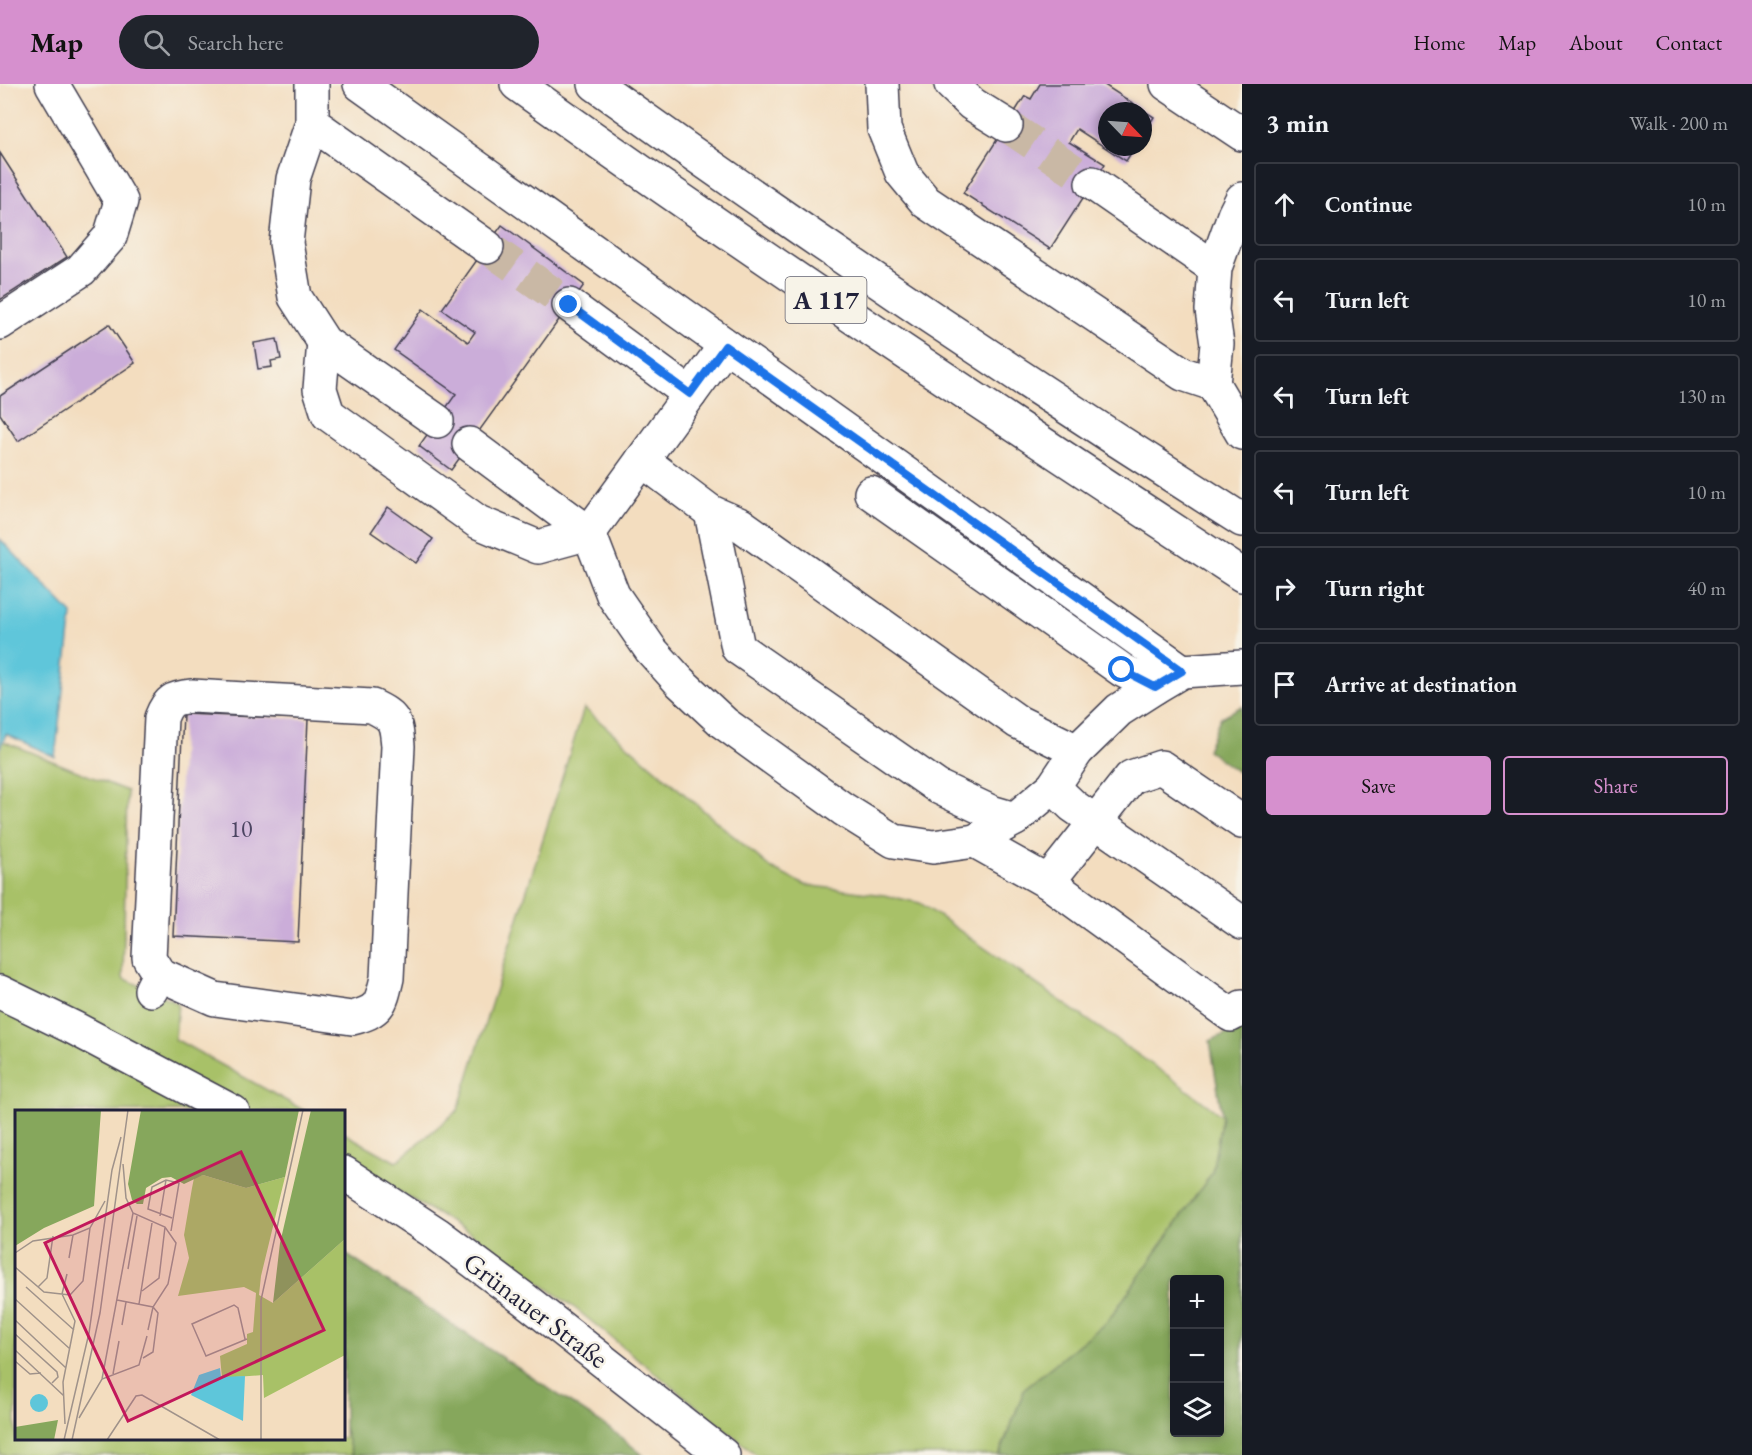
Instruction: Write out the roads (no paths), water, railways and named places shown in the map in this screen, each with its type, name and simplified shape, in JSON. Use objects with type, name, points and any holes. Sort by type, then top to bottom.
[{"type":"main road","points":[[0,323],[81,270],[110,237],[121,201],[52,84]]},
{"type":"main road","points":[[312,84],[312,123],[293,179],[286,243],[295,297],[324,342],[437,421]]},
{"type":"main road","points":[[360,84],[725,346],[1168,679]]},
{"type":"main road","name":"A 117","points":[[517,84],[695,210],[920,364],[1242,575]]},
{"type":"main road","name":"A 117","points":[[595,84],[747,193],[903,300],[1242,520]]},
{"type":"main road","points":[[882,84],[884,129],[902,173],[926,202],[1183,374],[1213,384]]},
{"type":"main road","points":[[951,84],[972,104],[1006,125]]},
{"type":"main road","points":[[1167,84],[1242,134]]},
{"type":"main road","points":[[312,123],[487,247]]},
{"type":"main road","points":[[1092,183],[1215,268]]},
{"type":"main road","points":[[1242,199],[1215,268],[1212,310],[1217,344],[1213,384],[1242,433]]},
{"type":"main road","points":[[569,305],[690,394]]},
{"type":"main road","points":[[324,342],[320,389],[328,414],[478,522],[538,547],[589,533],[725,346]]},
{"type":"main road","points":[[469,444],[589,533],[613,595],[651,650],[680,682],[723,723],[843,809],[894,841],[933,847],[975,841],[1015,819],[1053,787],[1077,751],[1119,710],[1168,679]]},
{"type":"main road","points":[[642,460],[711,512],[741,525],[1018,722],[1077,751]]},
{"type":"main road","points":[[871,493],[1122,670],[1168,679],[1242,667]]},
{"type":"main road","points":[[711,512],[738,648],[938,787],[970,803],[1015,819]]},
{"type":"main road","points":[[192,696],[372,706],[387,713],[397,725],[398,746],[387,978],[381,1002],[368,1014],[352,1018],[215,999],[155,982],[149,958],[161,718],[166,706],[177,697],[192,696]]},
{"type":"main road","points":[[1048,882],[1131,777],[1161,767],[1242,822]]},
{"type":"main road","points":[[1053,787],[1073,806],[1242,923]]},
{"type":"main road","points":[[975,841],[1048,882],[1231,1015],[1242,1008]]},
{"type":"main road","points":[[0,992],[74,1028],[228,1110]]},
{"type":"main road","name":"Grünauer Straße","points":[[345,1174],[446,1241],[723,1455]]},
{"type":"water","points":[[0,539],[72,614],[55,757],[6,734],[0,748]]},
{"type":"tunnel","points":[[1006,125],[1092,183]]},
{"type":"tunnel","points":[[487,247],[569,305]]}]
